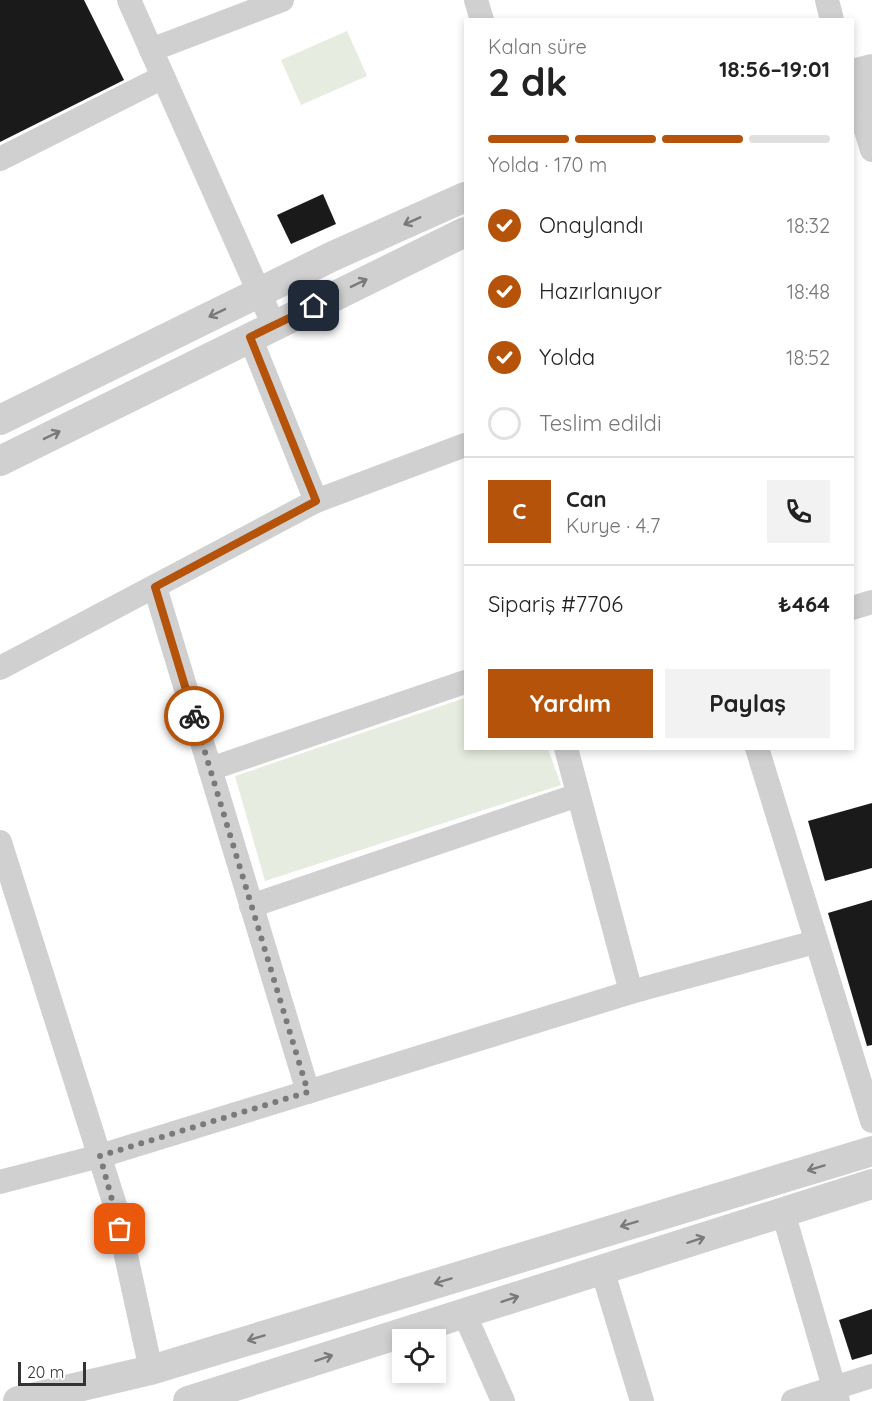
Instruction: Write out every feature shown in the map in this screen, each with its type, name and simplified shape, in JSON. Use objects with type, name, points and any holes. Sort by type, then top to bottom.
[{"type":"street","points":[[129,0],[258,293],[262,331],[316,501]]},
{"type":"street","points":[[151,50],[282,0]]},
{"type":"street","points":[[476,0],[481,18]]},
{"type":"street","points":[[828,0],[832,18]]},
{"type":"street","points":[[872,69],[858,92],[872,150]]},
{"type":"street","points":[[0,159],[163,77]]},
{"type":"street","points":[[0,420],[258,293],[464,197]]},
{"type":"street","points":[[0,460],[464,232]]},
{"type":"street","points":[[0,668],[316,501],[464,445]]},
{"type":"street","points":[[155,587],[308,1092]]},
{"type":"street","points":[[854,607],[872,602]]},
{"type":"street","points":[[210,769],[464,682]]},
{"type":"street","points":[[567,750],[631,992]]},
{"type":"street","points":[[758,750],[814,942],[872,1122]]},
{"type":"street","points":[[251,906],[578,795]]},
{"type":"street","points":[[0,842],[116,1205],[151,1370]]},
{"type":"street","points":[[0,1182],[100,1156],[631,992],[814,942]]},
{"type":"street","points":[[18,1401],[151,1370],[872,1150]]},
{"type":"street","points":[[188,1401],[872,1184]]},
{"type":"street","points":[[783,1212],[836,1394]]},
{"type":"street","points":[[602,1269],[642,1401]]},
{"type":"street","points":[[464,1313],[503,1401]]},
{"type":"street","points":[[793,1401],[836,1394],[872,1376]]},
{"type":"shaded area","points":[[347,31],[367,76],[301,105],[281,60]]},
{"type":"shaded area","points":[[464,698],[464,750],[548,750],[561,785],[265,881],[235,776]]},
{"type":"building","points":[[0,0],[84,0],[124,80],[0,142]]},
{"type":"building","points":[[323,194],[336,224],[291,244],[277,215]]},
{"type":"building","points":[[872,803],[872,868],[825,881],[808,821]]},
{"type":"building","points":[[872,900],[872,1045],[867,1046],[828,913]]},
{"type":"building","points":[[872,1309],[872,1354],[852,1360],[839,1320]]},
{"type":"way so far","points":[[120,1229],[116,1205],[100,1156],[308,1092],[194,716]]},
{"type":"route","points":[[194,716],[155,587],[316,501],[250,337],[314,306]]}]
